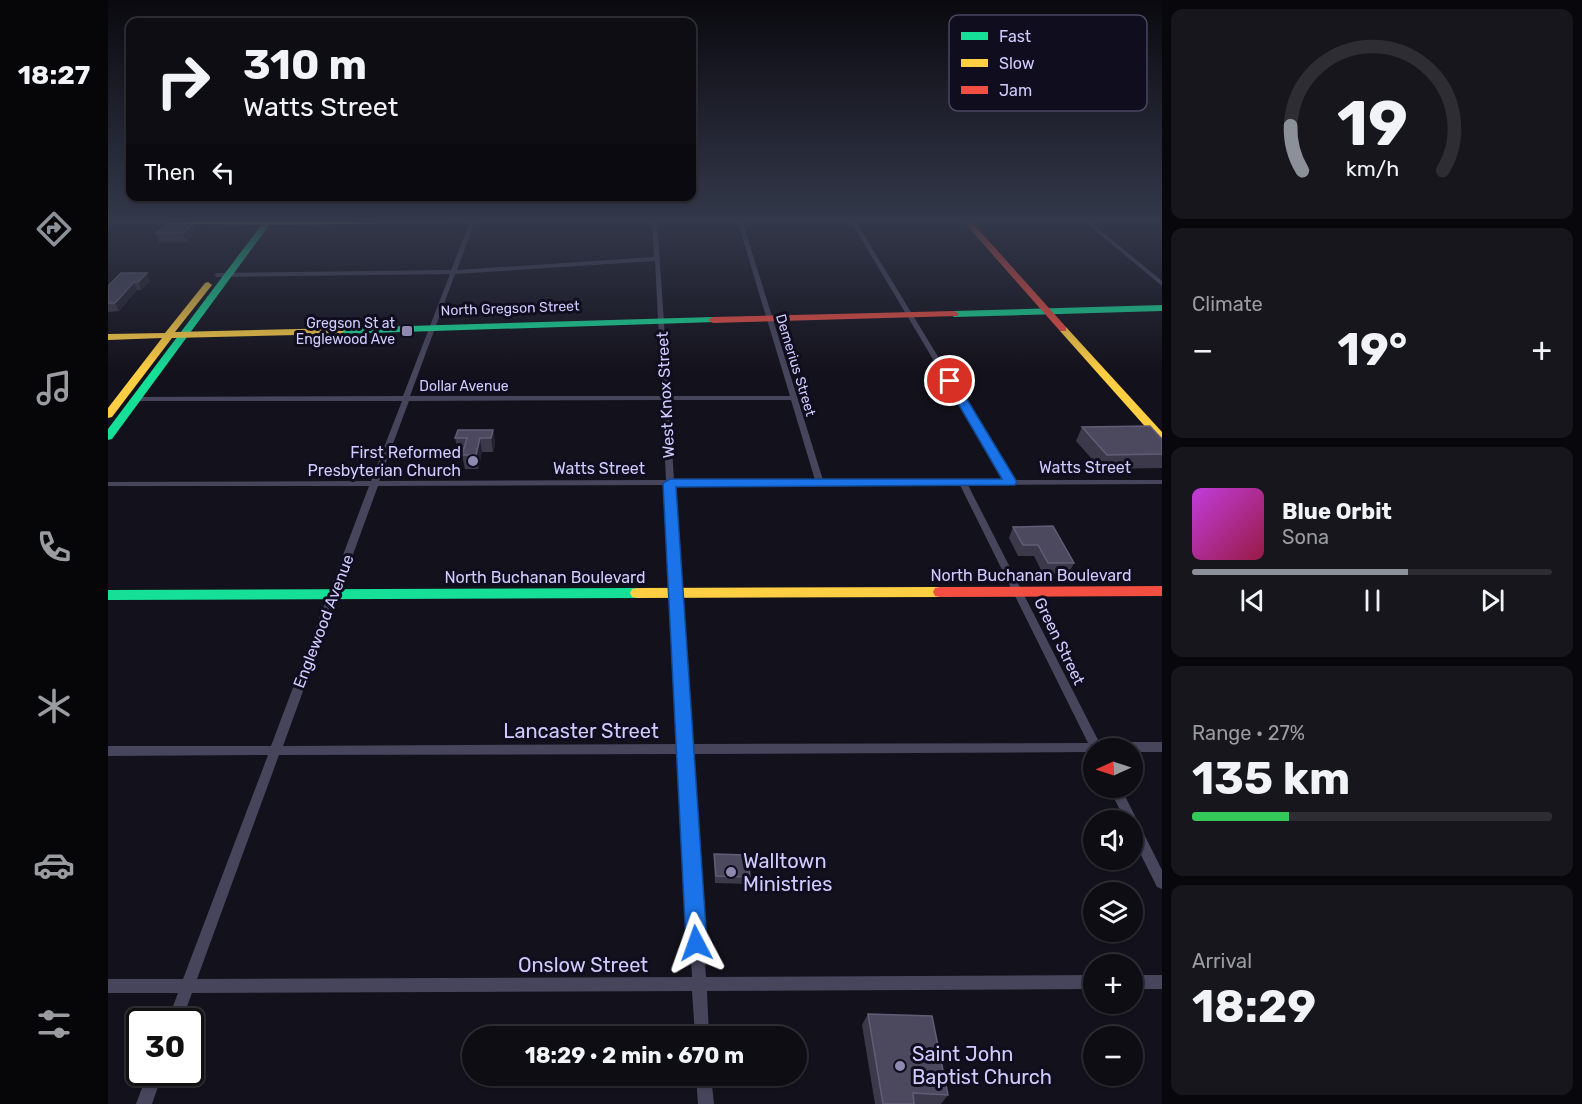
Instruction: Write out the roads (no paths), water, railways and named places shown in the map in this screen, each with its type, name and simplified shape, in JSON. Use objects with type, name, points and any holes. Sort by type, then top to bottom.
[{"type":"main road","points":[[108,415],[224,272]]},
{"type":"main road","points":[[1013,272],[1162,439]]},
{"type":"main road","name":"North Gregson Street","points":[[108,337],[174,333],[1162,308]]},
{"type":"main road","name":"North Gregson Street","points":[[108,332],[174,333]]},
{"type":"main road","points":[[108,437],[135,399],[174,333]]},
{"type":"main road","name":"North Buchanan Boulevard","points":[[108,595],[1162,591]]},
{"type":"street","name":"Englewood Avenue","points":[[179,1008],[454,272]]},
{"type":"street","points":[[222,274],[461,272]]},
{"type":"street","name":"West Knox Street","points":[[657,272],[701,1026]]},
{"type":"street","name":"Demerius Street","points":[[755,272],[820,483]]},
{"type":"street","points":[[884,272],[1010,482]]},
{"type":"street","points":[[1147,272],[1162,284]]},
{"type":"street","name":"Dollar Avenue","points":[[135,399],[793,398]]},
{"type":"street","name":"Watts Street","points":[[108,484],[1162,482]]},
{"type":"street","name":"Green Street","points":[[963,483],[1090,738]]},
{"type":"street","name":"Lancaster Street","points":[[1143,747],[1162,747]]},
{"type":"street","name":"Lancaster Street","points":[[108,751],[1083,748]]},
{"type":"street","points":[[1143,844],[1162,883]]},
{"type":"street","name":"Onslow Street","points":[[108,986],[1083,982]]},
{"type":"street","points":[[1143,982],[1162,982]]},
{"type":"street","points":[[144,1104],[151,1086]]},
{"type":"street","points":[[705,1086],[706,1104]]},
{"type":"place","name":"Gregson St at Englewood Ave","points":[[407,331]]},
{"type":"place","name":"First Reformed Presbyterian Church","points":[[473,461]]},
{"type":"place","name":"Walltown Ministries","points":[[731,872]]},
{"type":"place","name":"Saint John Baptist Church","points":[[900,1066]]}]
